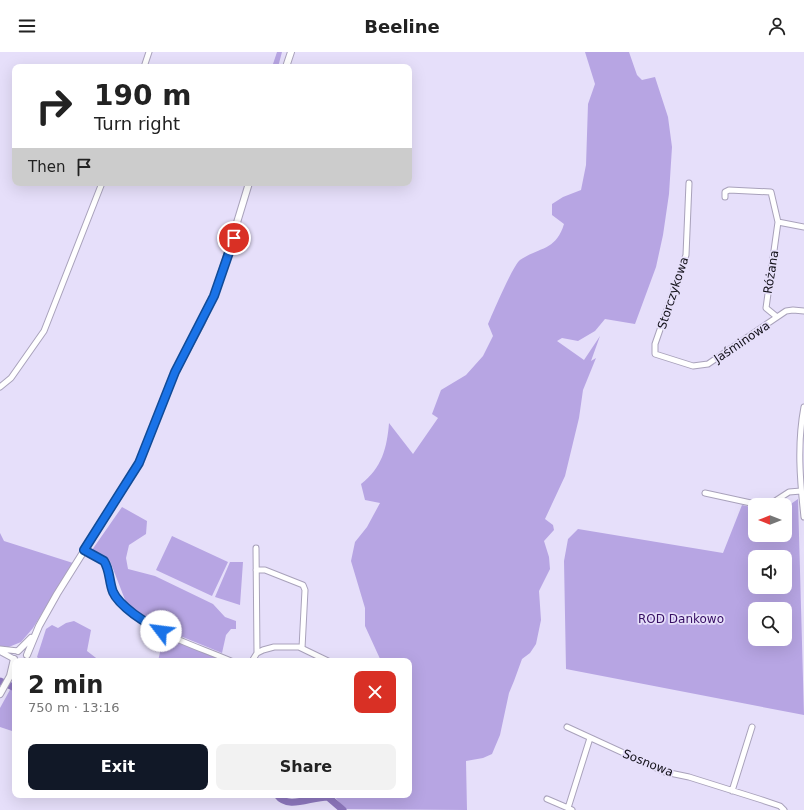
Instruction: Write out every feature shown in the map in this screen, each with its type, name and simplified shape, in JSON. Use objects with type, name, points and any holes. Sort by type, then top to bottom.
[{"type":"main road","points":[[287,64],[291,52]]},
{"type":"main road","points":[[15,658],[15,654],[27,643],[39,626],[84,550],[133,476],[147,448],[175,372],[216,291],[225,267],[248,186]]},
{"type":"main road","points":[[27,658],[39,626]]},
{"type":"main road","points":[[18,651],[24,651],[27,658]]},
{"type":"main road","points":[[10,676],[12,670]]},
{"type":"main road","points":[[1,691],[12,674]]},
{"type":"street","points":[[145,64],[149,52]]},
{"type":"street","name":"Storczykowa","points":[[655,354],[655,344],[686,255],[689,183]]},
{"type":"street","points":[[0,387],[11,378],[44,331],[101,186]]},
{"type":"street","name":"Różana","points":[[725,197],[725,192],[729,190],[771,192],[778,222],[766,308],[778,317]]},
{"type":"street","points":[[778,222],[804,227]]},
{"type":"street","name":"Jaśminowa","points":[[655,354],[693,366],[708,364],[786,311],[792,310],[804,312]]},
{"type":"street","points":[[804,407],[800,434],[800,478],[804,517]]},
{"type":"street","points":[[779,498],[784,494],[801,490]]},
{"type":"street","points":[[706,492],[748,502]]},
{"type":"street","points":[[256,548],[258,653]]},
{"type":"street","points":[[84,550],[104,561],[113,594],[125,607],[144,622],[161,631],[224,658]]},
{"type":"street","points":[[256,570],[265,570],[303,585],[305,590],[302,648]]},
{"type":"street","points":[[254,658],[258,653],[274,647],[302,648],[322,658]]},
{"type":"street","points":[[0,650],[18,651]]},
{"type":"street","points":[[0,650],[12,658]]},
{"type":"street","name":"Sosnowa","points":[[567,727],[665,772],[695,778],[780,806],[784,810]]},
{"type":"street","points":[[732,791],[752,727]]},
{"type":"street","points":[[547,799],[570,809],[590,738]]},
{"type":"green space","points":[[277,52],[282,52],[279,64],[273,64]]},
{"type":"green space","points":[[585,52],[629,52],[637,75],[642,80],[655,77],[668,117],[672,147],[669,194],[663,235],[656,267],[635,324],[605,319],[595,331],[578,341],[562,338],[557,341],[584,360],[600,336],[591,361],[596,358],[583,390],[579,418],[565,476],[545,519],[553,525],[554,530],[544,541],[549,557],[550,569],[539,591],[541,620],[536,644],[530,653],[522,659],[509,693],[500,735],[492,754],[483,758],[466,761],[467,810],[345,809],[336,798],[412,798],[412,658],[380,658],[365,626],[365,608],[351,561],[355,542],[367,527],[380,503],[365,500],[361,484],[379,464],[387,441],[389,423],[413,454],[438,418],[432,414],[441,390],[466,375],[483,356],[493,336],[488,324],[517,264],[520,260],[527,256],[552,244],[561,233],[564,224],[552,215],[552,204],[563,197],[581,190],[586,165],[588,104],[595,84]]},
{"type":"green space","name":"ROD Dankowo","points":[[798,499],[804,715],[566,669],[564,561],[568,539],[578,529],[723,553],[742,505],[748,506],[748,542],[792,542],[792,503]]},
{"type":"green space","points":[[122,507],[147,521],[146,534],[129,545],[126,558],[128,569],[155,576],[213,604],[225,617],[236,621],[236,629],[231,629],[226,635],[222,653],[168,631],[127,605],[110,561],[92,550]]},
{"type":"green space","points":[[0,533],[4,541],[73,563],[33,628],[21,642],[4,649],[0,647]]},
{"type":"green space","points":[[172,536],[228,562],[212,596],[156,570]]},
{"type":"green space","points":[[230,562],[243,562],[240,605],[215,597]]},
{"type":"green space","points":[[74,621],[91,630],[87,651],[96,658],[37,657],[46,629],[52,625],[58,628],[66,623]]},
{"type":"green space","points":[[164,635],[218,658],[159,658]]},
{"type":"green space","points":[[12,688],[12,731],[0,727],[0,708]]},
{"type":"waterway","points":[[0,681],[12,687]]},
{"type":"waterway","points":[[281,798],[287,802],[300,802],[321,798]]},
{"type":"waterway","points":[[329,798],[343,810]]},
{"type":"route","points":[[161,631],[144,622],[125,607],[113,594],[104,561],[84,550],[133,476],[147,448],[175,372],[214,296],[234,238]]}]
